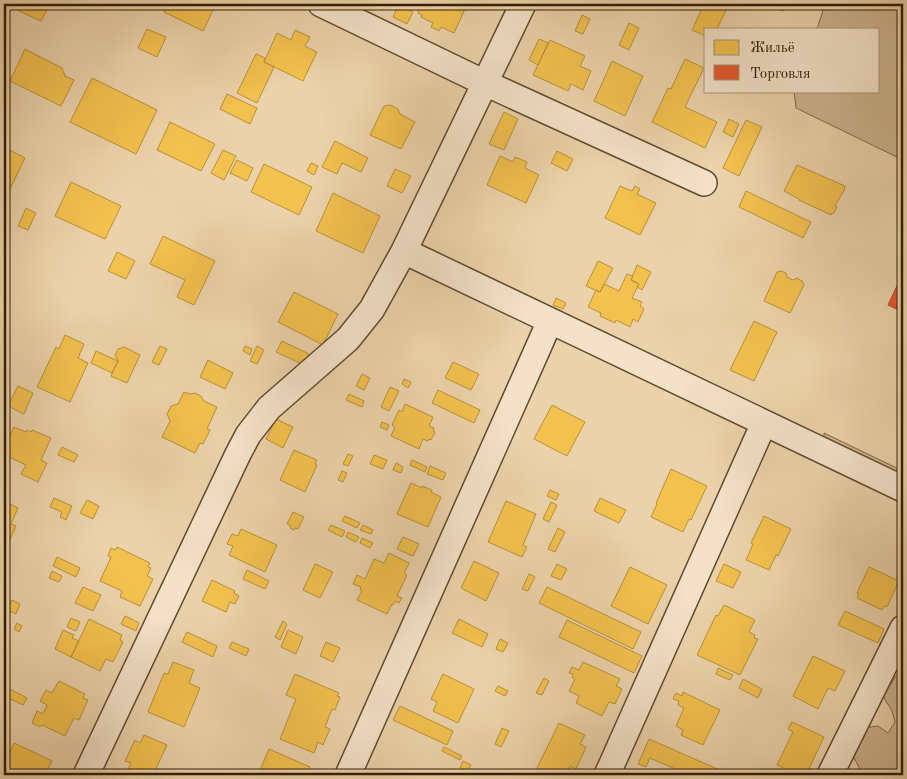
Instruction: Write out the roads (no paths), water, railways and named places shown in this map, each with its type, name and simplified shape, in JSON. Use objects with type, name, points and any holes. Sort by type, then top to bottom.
[{"type":"street","points":[[321,4],[485,83],[704,183]]},
{"type":"street","points":[[86,775],[248,435],[269,408],[348,339],[372,309],[374,287],[404,252],[522,4]]},
{"type":"street","points":[[404,252],[903,490]]},
{"type":"street","points":[[348,775],[550,321]]},
{"type":"street","points":[[607,775],[764,423]]},
{"type":"street","points":[[830,775],[903,628]]}]
